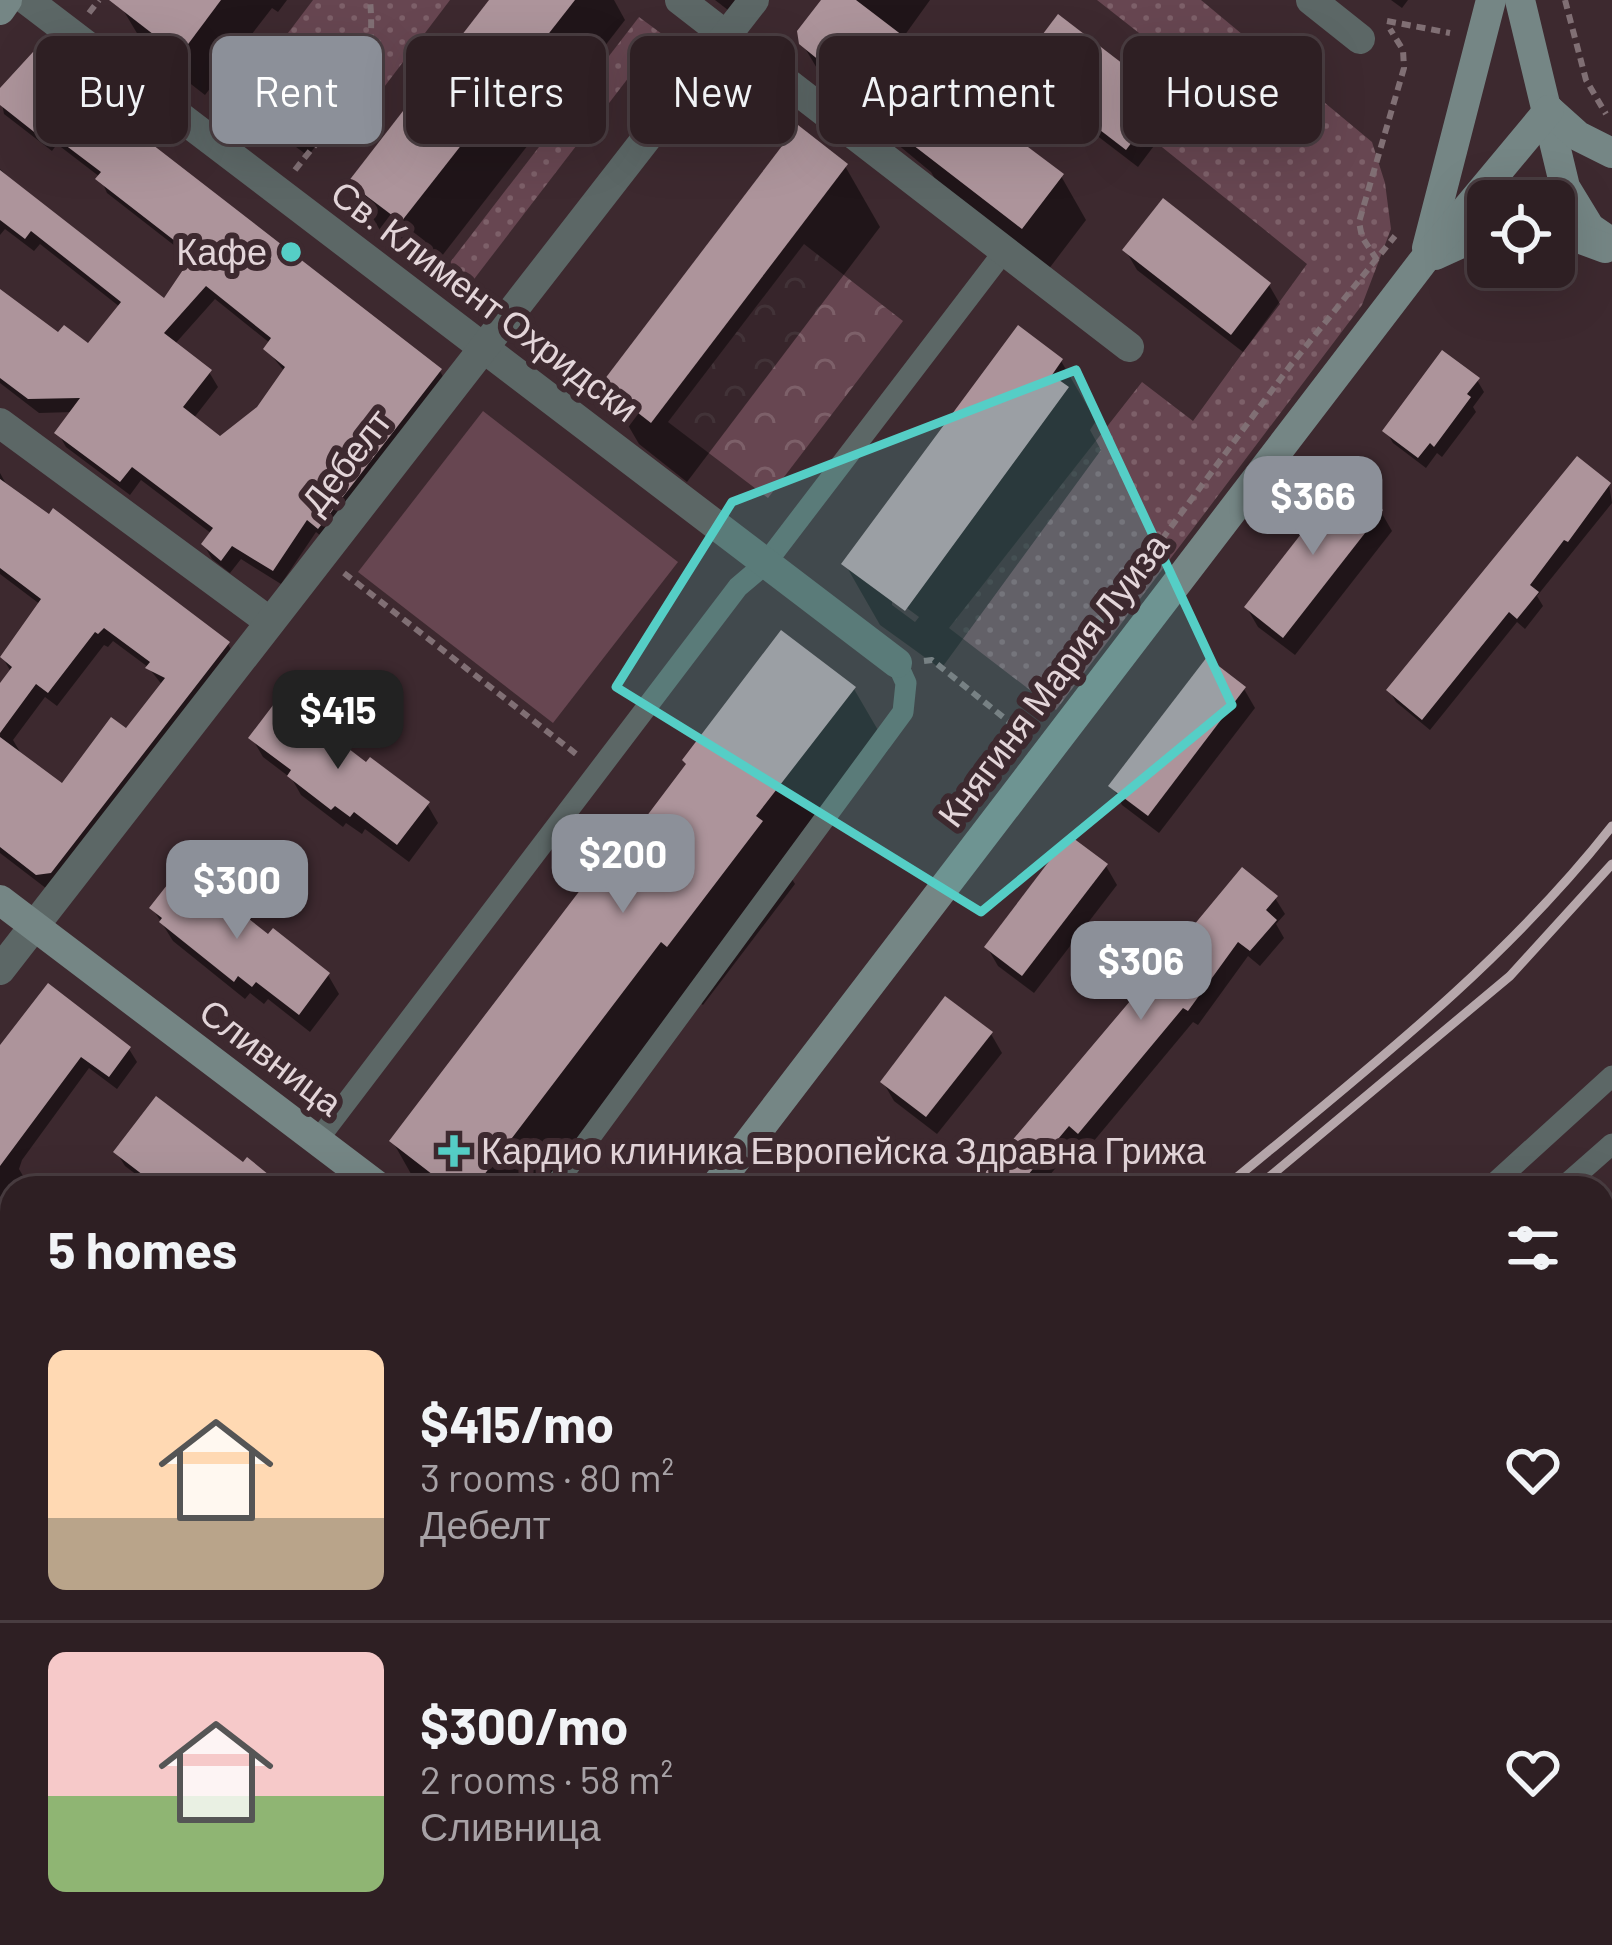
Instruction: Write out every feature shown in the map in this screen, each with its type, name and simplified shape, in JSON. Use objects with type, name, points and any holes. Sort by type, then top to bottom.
[{"type":"main road","points":[[0,10],[8,0]]},
{"type":"main road","points":[[1424,260],[1491,0]]},
{"type":"main road","points":[[1520,0],[1564,188],[1589,227],[1612,247]]},
{"type":"main road","points":[[1549,110],[1578,136],[1612,153]]},
{"type":"main road","name":"Княгиня Мария Луиза","points":[[723,1176],[1424,260],[1549,110]]},
{"type":"main road","points":[[1575,236],[1612,247]]},
{"type":"main road","points":[[1424,260],[1467,241]]},
{"type":"main road","name":"Сливница","points":[[0,900],[364,1176]]},
{"type":"street","name":"Св. Климент Охридски","points":[[27,0],[897,663]]},
{"type":"street","points":[[680,0],[726,36]]},
{"type":"street","name":"Дебелт","points":[[726,36],[754,0]]},
{"type":"street","points":[[1311,0],[1371,29]]},
{"type":"street","points":[[795,89],[1129,347]]},
{"type":"street","name":"Дебелт","points":[[0,970],[642,144]]},
{"type":"street","points":[[0,423],[271,622]]},
{"type":"lane","points":[[317,1141],[738,587],[764,564],[1005,250]]},
{"type":"lane","points":[[562,1176],[892,728],[907,699],[897,663]]},
{"type":"lane","points":[[1502,1176],[1612,1076]]},
{"type":"lane","points":[[1576,1176],[1612,1144]]},
{"type":"path","points":[[278,192],[364,80],[372,40],[370,0]]},
{"type":"path","points":[[1565,0],[1591,92],[1612,119]]},
{"type":"path","points":[[1371,29],[1430,28]]},
{"type":"path","points":[[1371,29],[1396,34],[1404,68],[1359,222],[1362,238],[1377,260]]},
{"type":"path","points":[[322,556],[598,771]]},
{"type":"path","points":[[897,663],[932,660],[1021,731],[1044,756]]},
{"type":"highlighted area","points":[[1076,370],[1232,705],[981,912],[616,687],[732,502]]},
{"type":"green space","points":[[313,0],[450,0],[423,36],[406,36],[406,58],[382,90],[382,36],[286,36]]},
{"type":"green space","points":[[1097,0],[1201,0],[1244,36],[1143,36]]},
{"type":"green space","points":[[639,17],[662,34],[630,36],[630,76],[606,107],[606,60]]},
{"type":"green space","points":[[1322,100],[1372,142],[1385,183],[1391,229],[1362,305],[1056,710],[949,628],[1142,382],[1193,421],[1307,264],[1158,144],[1322,144]]},
{"type":"green space","points":[[541,144],[578,144],[468,287],[445,269]]},
{"type":"green space","points":[[804,244],[903,321],[768,498],[668,422]]},
{"type":"green space","points":[[483,411],[678,562],[553,723],[358,572]]},
{"type":"building","points":[[109,0],[221,0],[188,44],[188,36],[155,36]]},
{"type":"building","points":[[489,0],[575,0],[547,36],[461,36]]},
{"type":"building","points":[[821,0],[856,0],[903,36],[819,36],[819,60],[799,44],[797,31]]},
{"type":"building","points":[[1058,14],[1087,36],[1041,36]]},
{"type":"building","points":[[1099,46],[1123,64],[1123,144],[1131,144],[1126,150],[1099,129]]},
{"type":"building","points":[[33,52],[36,133],[0,105],[0,88]]},
{"type":"building","points":[[406,107],[406,144],[462,144],[401,222],[348,182],[382,144]]},
{"type":"building","points":[[798,125],[848,164],[651,423],[601,384],[784,144],[795,144]]},
{"type":"building","points":[[64,144],[152,144],[442,369],[318,529],[307,520],[273,571],[232,546],[221,561],[201,544],[213,528],[132,467],[120,482],[54,433],[80,398],[28,399],[0,378],[0,289],[58,332],[64,325],[88,343],[121,302],[31,231],[25,239],[0,220],[0,170],[164,298],[193,255],[95,179],[101,172]],"holes":[[[206,286],[271,338],[263,349],[285,367],[257,407],[220,436],[183,407],[212,370],[164,333]]]},
{"type":"building","points":[[1024,144],[1064,174],[1022,229],[913,145]]},
{"type":"building","points":[[1163,198],[1271,283],[1231,335],[1122,250]]},
{"type":"building","points":[[1018,325],[1063,359],[1052,375],[1069,387],[905,611],[841,564]]},
{"type":"building","points":[[1442,350],[1480,378],[1434,447],[1430,443],[1418,458],[1382,431]]},
{"type":"building","points":[[1577,456],[1611,483],[1530,585],[1539,592],[1517,619],[1509,612],[1422,720],[1386,690]]},
{"type":"building","points":[[0,479],[49,514],[53,508],[230,642],[51,873],[36,875],[0,847],[0,737],[62,783],[111,717],[126,728],[165,678],[145,668],[150,662],[104,628],[95,632],[48,693],[36,684],[0,733],[0,683],[12,667],[0,657],[41,599],[0,568]]},
{"type":"building","points":[[1344,479],[1383,510],[1283,638],[1244,607]]},
{"type":"building","points":[[781,630],[856,687],[756,816],[763,821],[667,947],[661,942],[483,1176],[434,1176],[389,1141],[584,885],[591,890],[686,764],[682,760]]},
{"type":"building","points":[[1207,657],[1246,687],[1148,816],[1108,786]]},
{"type":"building","points":[[280,696],[366,762],[370,757],[430,802],[397,845],[354,812],[350,817],[335,806],[331,810],[287,776],[291,770],[248,738]]},
{"type":"building","points":[[1069,835],[1108,864],[1022,976],[984,947]]},
{"type":"building","points":[[182,866],[268,934],[273,928],[330,973],[299,1015],[256,982],[252,987],[238,976],[234,982],[159,922],[162,918],[149,908]]},
{"type":"building","points":[[1242,867],[1278,896],[1266,910],[1277,920],[1250,951],[1238,942],[1188,1011],[1183,1008],[1078,1134],[1069,1126],[1027,1176],[983,1175],[1147,981],[1143,977],[1168,945],[1174,949]]},
{"type":"building","points":[[48,983],[131,1047],[109,1077],[81,1057],[0,1166],[0,1045]]},
{"type":"building","points":[[945,996],[993,1032],[926,1117],[880,1082]]},
{"type":"building","points":[[156,1096],[243,1162],[247,1157],[270,1176],[144,1176],[113,1152]]},
{"type":"railway","points":[[1239,1176],[1477,972],[1612,826]]},
{"type":"railway","points":[[1270,1176],[1510,976],[1612,864]]},
{"type":"place","name":"Кафе","points":[[291,252]]},
{"type":"place","name":"Кардио клиника Европейска Здравна Грижа","points":[[454,1151]]}]
